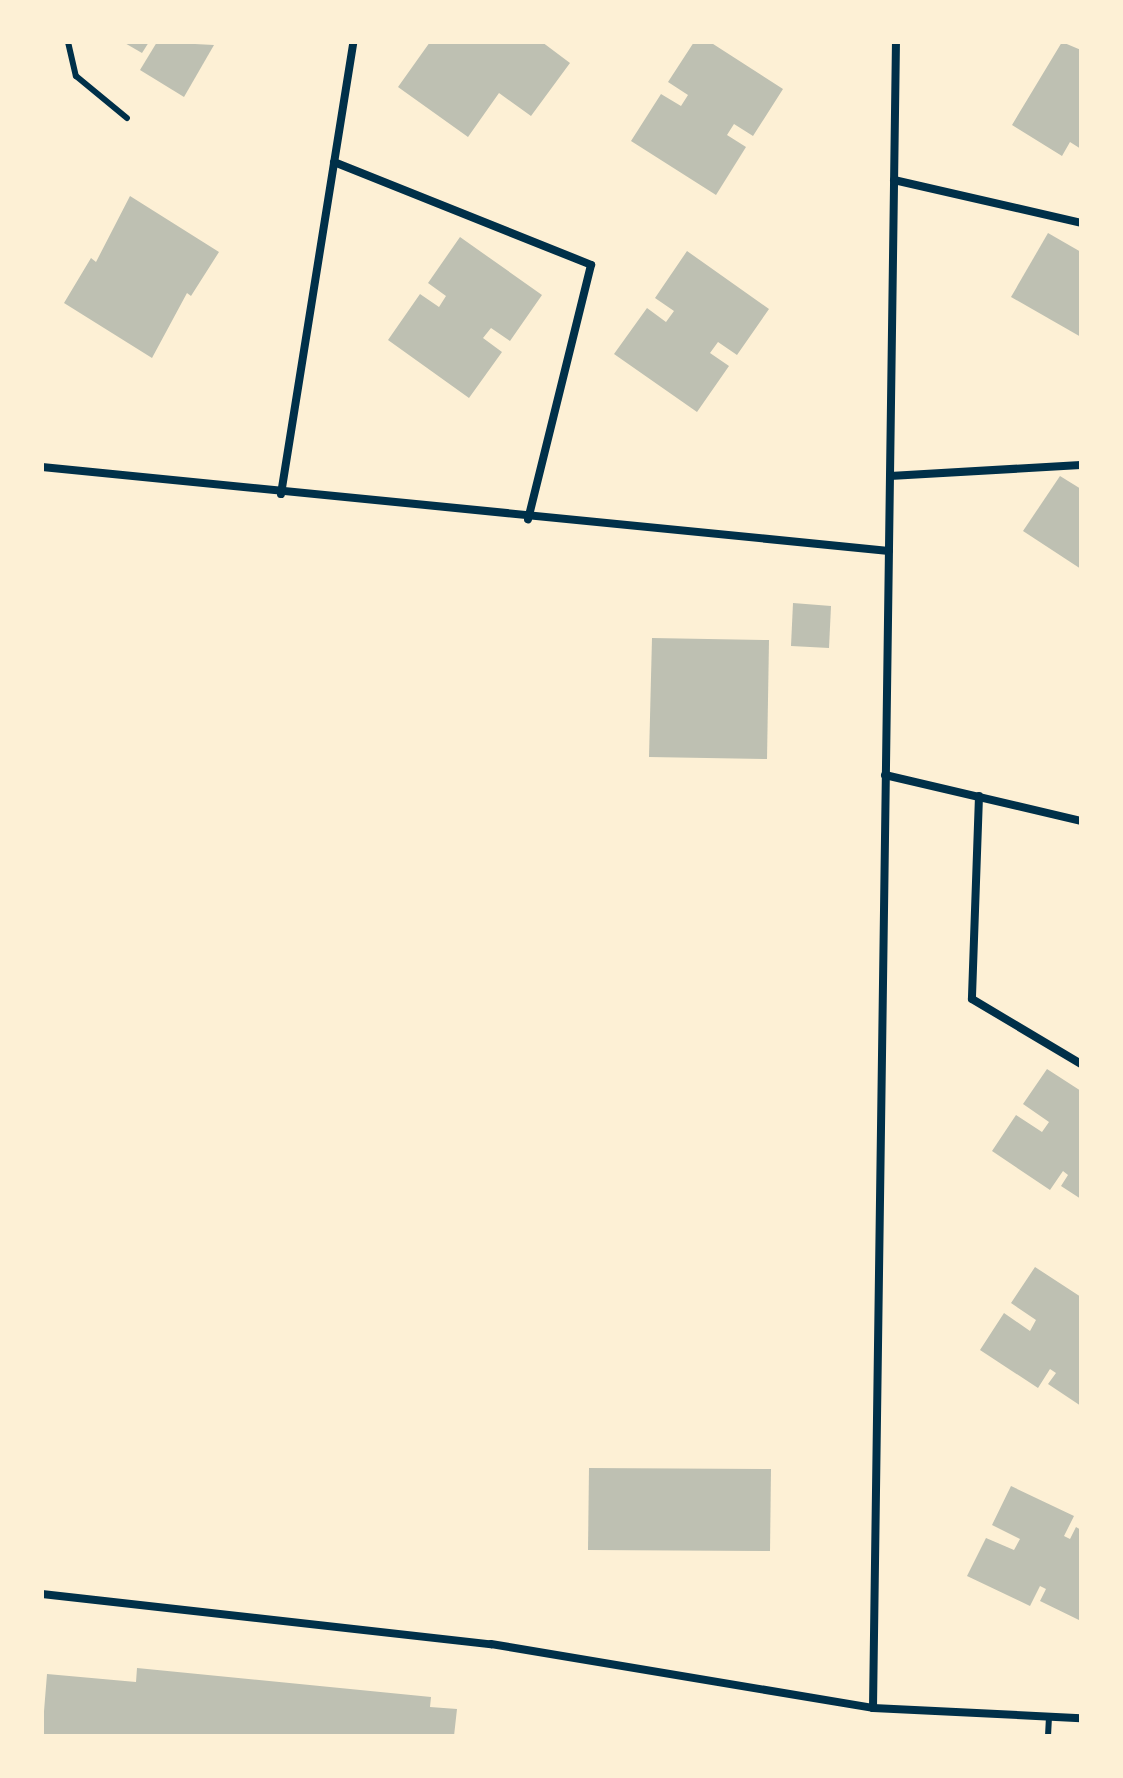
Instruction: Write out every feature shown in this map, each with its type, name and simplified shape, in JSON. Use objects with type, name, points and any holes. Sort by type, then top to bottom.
[{"type":"street","points":[[281,494],[353,42]]},
{"type":"street","points":[[873,1708],[896,42]]},
{"type":"street","points":[[334,162],[591,265],[528,519]]},
{"type":"street","points":[[894,180],[1081,223]]},
{"type":"street","points":[[890,476],[1081,465]]},
{"type":"street","points":[[42,467],[528,519],[889,551]]},
{"type":"street","points":[[885,775],[1081,821]]},
{"type":"street","points":[[979,796],[972,999],[1081,1064]]},
{"type":"street","points":[[42,1594],[491,1644],[873,1708],[1081,1718]]},
{"type":"lane","points":[[68,42],[76,76],[127,118]]},
{"type":"lane","points":[[1048,1736],[1049,1716]]},
{"type":"building","points":[[123,42],[149,42],[142,53]]},
{"type":"building","points":[[157,42],[214,45],[184,97],[140,70]]},
{"type":"building","points":[[430,42],[542,42],[570,63],[531,116],[499,93],[468,137],[398,87]]},
{"type":"building","points":[[694,42],[710,42],[783,89],[753,136],[734,124],[727,135],[746,147],[716,195],[631,141],[661,94],[681,106],[688,95],[668,82]]},
{"type":"building","points":[[1062,42],[1081,50],[1081,149],[1070,142],[1062,156],[1012,125]]},
{"type":"building","points":[[130,196],[219,252],[191,296],[187,293],[152,358],[64,303],[91,258],[96,262]]},
{"type":"building","points":[[1048,233],[1081,252],[1081,337],[1011,297]]},
{"type":"building","points":[[460,237],[542,295],[510,341],[491,328],[483,338],[502,352],[469,398],[388,340],[420,294],[439,307],[446,296],[428,283]]},
{"type":"building","points":[[687,251],[769,309],[737,355],[718,342],[710,353],[729,366],[697,412],[614,354],[647,308],[666,322],[674,311],[655,298]]},
{"type":"building","points":[[1060,476],[1081,489],[1081,569],[1023,531]]},
{"type":"building","points":[[793,603],[831,606],[829,648],[791,646]]},
{"type":"building","points":[[652,638],[769,640],[767,759],[649,757]]},
{"type":"building","points":[[1047,1069],[1081,1091],[1081,1199],[1061,1186],[1068,1175],[1063,1171],[1050,1190],[992,1151],[1016,1115],[1042,1132],[1049,1122],[1023,1104]]},
{"type":"building","points":[[1035,1267],[1081,1297],[1081,1406],[1048,1384],[1056,1373],[1050,1369],[1038,1388],[980,1350],[1004,1313],[1030,1331],[1036,1320],[1011,1303]]},
{"type":"building","points":[[589,1468],[771,1469],[770,1551],[588,1550]]},
{"type":"building","points":[[1011,1486],[1074,1516],[1064,1536],[1070,1539],[1076,1527],[1081,1530],[1081,1621],[1040,1601],[1046,1589],[1040,1586],[1030,1606],[967,1576],[986,1538],[1014,1550],[1020,1539],[992,1525]]},
{"type":"building","points":[[137,1668],[431,1697],[430,1707],[457,1709],[454,1736],[42,1736],[47,1674],[136,1682]]}]
